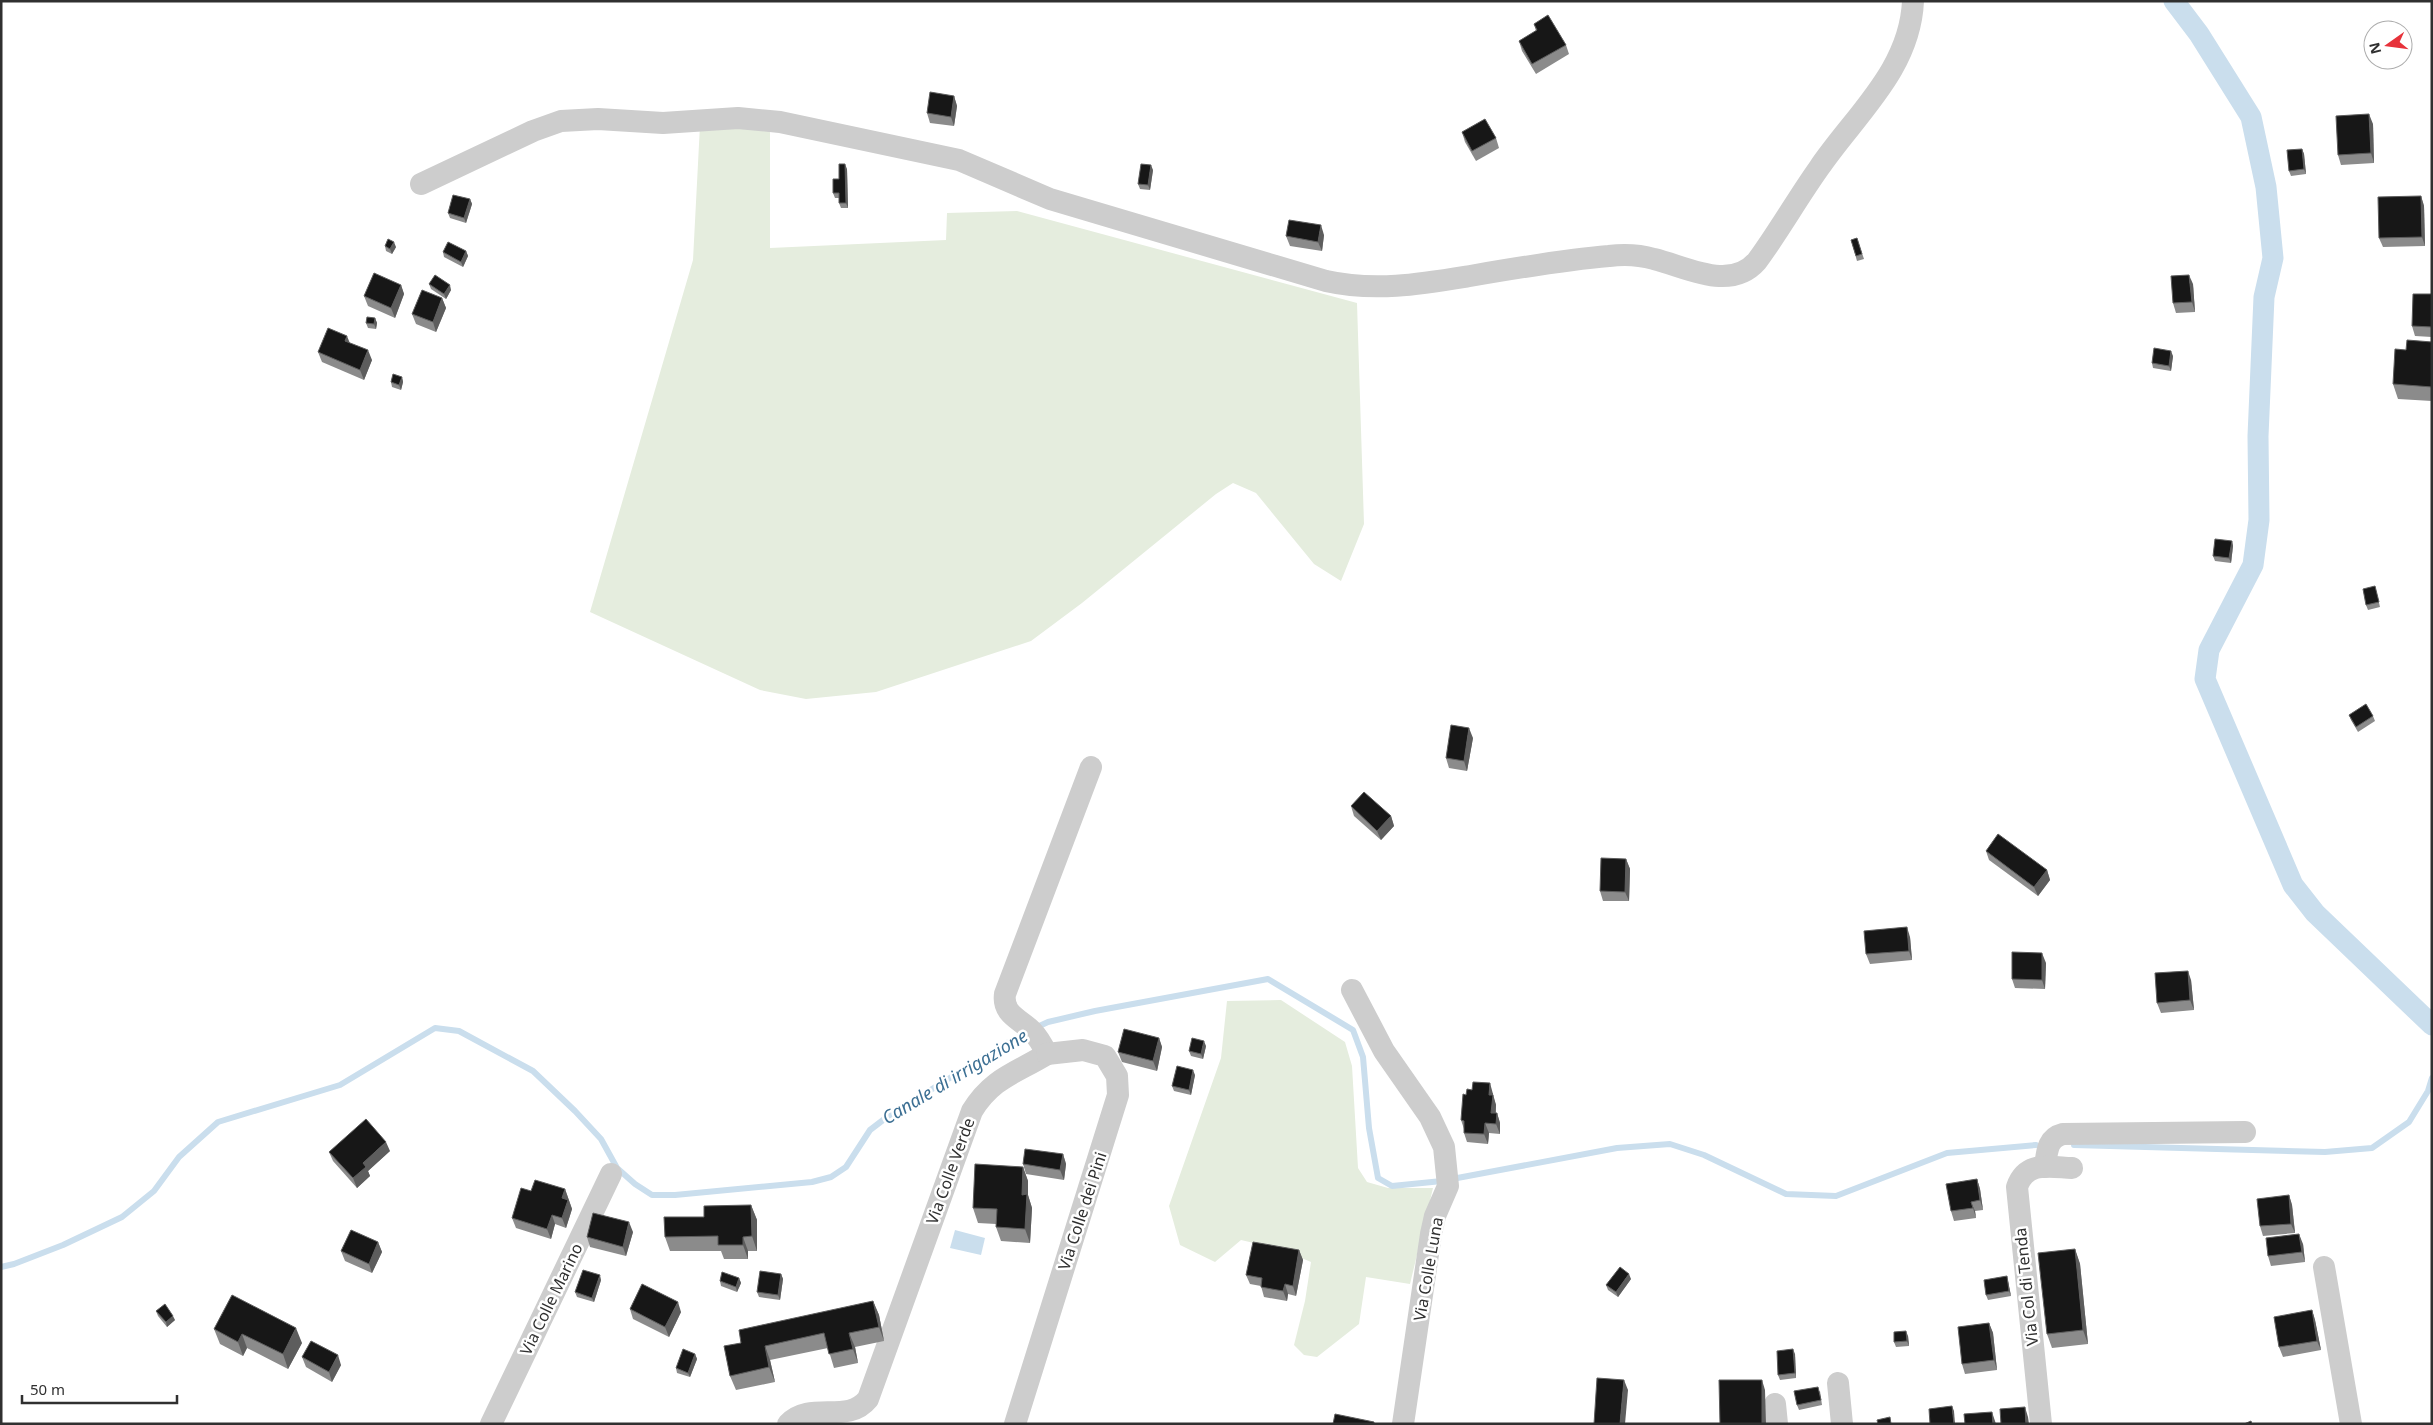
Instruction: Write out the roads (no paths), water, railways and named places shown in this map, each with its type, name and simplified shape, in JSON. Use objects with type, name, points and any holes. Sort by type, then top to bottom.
[{"type":"street","points":[[421,184],[533,131],[561,121],[598,119],[663,123],[752,118],[780,122],[959,160],[1058,201],[1326,281],[1350,286],[1380,288],[1407,286],[1558,262],[1620,255],[1642,256],[1714,276],[1732,276],[1747,271],[1757,261],[1819,167],[1884,84],[1906,40],[1914,1]]},
{"type":"street","points":[[1036,1039],[1007,1008],[1004,999],[1006,989],[1092,767]]},
{"type":"street","name":"Via Colle Luna","points":[[1352,990],[1384,1051],[1437,1130],[1444,1147],[1448,1165],[1448,1186],[1431,1234],[1403,1424]]},
{"type":"street","name":"Via Colle Verde","points":[[788,1424],[805,1414],[838,1414],[856,1411],[868,1398],[972,1111],[988,1088],[1036,1039]]},
{"type":"street","name":"Via Colle dei Pini","points":[[1015,1424],[1118,1095],[1117,1076],[1105,1056],[1036,1039]]},
{"type":"street","points":[[2045,1167],[2050,1141],[2063,1134],[2245,1132]]},
{"type":"street","name":"Via Col di Tenda","points":[[2041,1424],[2017,1191],[2024,1173],[2031,1169],[2045,1167],[2072,1168]]},
{"type":"street","name":"Via Colle Marino","points":[[491,1424],[611,1174]]},
{"type":"street","points":[[2324,1267],[2351,1424]]},
{"type":"street","points":[[1838,1383],[1842,1424]]},
{"type":"water","points":[[955,1230],[985,1238],[981,1255],[950,1248]]},
{"type":"waterway","points":[[2174,1],[2199,34],[2251,117],[2266,187],[2273,258],[2264,297],[2258,436],[2259,520],[2253,565],[2209,650],[2205,679],[2293,885],[2315,913],[2432,1025]]},
{"type":"waterway","name":"Canale di irrigazione","points":[[1035,1028],[1048,1022],[1095,1011],[1268,979],[1353,1030],[1363,1057],[1369,1128],[1378,1178],[1392,1186],[1442,1181]]},
{"type":"waterway","name":"Canale di irrigazione","points":[[1,1267],[14,1264],[63,1245],[122,1217],[154,1191],[179,1157],[218,1122],[340,1085],[435,1028],[459,1031],[533,1071],[601,1139],[617,1168],[635,1184],[652,1195],[675,1195],[812,1182],[831,1177],[846,1167],[870,1130],[887,1117],[1003,1045],[1027,1033]]},
{"type":"waterway","points":[[2074,1145],[2325,1152],[2372,1148],[2409,1122],[2428,1091],[2432,1078]]},
{"type":"waterway","points":[[1452,1179],[1617,1148],[1670,1144],[1704,1155],[1786,1194],[1836,1196],[1947,1153],[2036,1145]]}]
